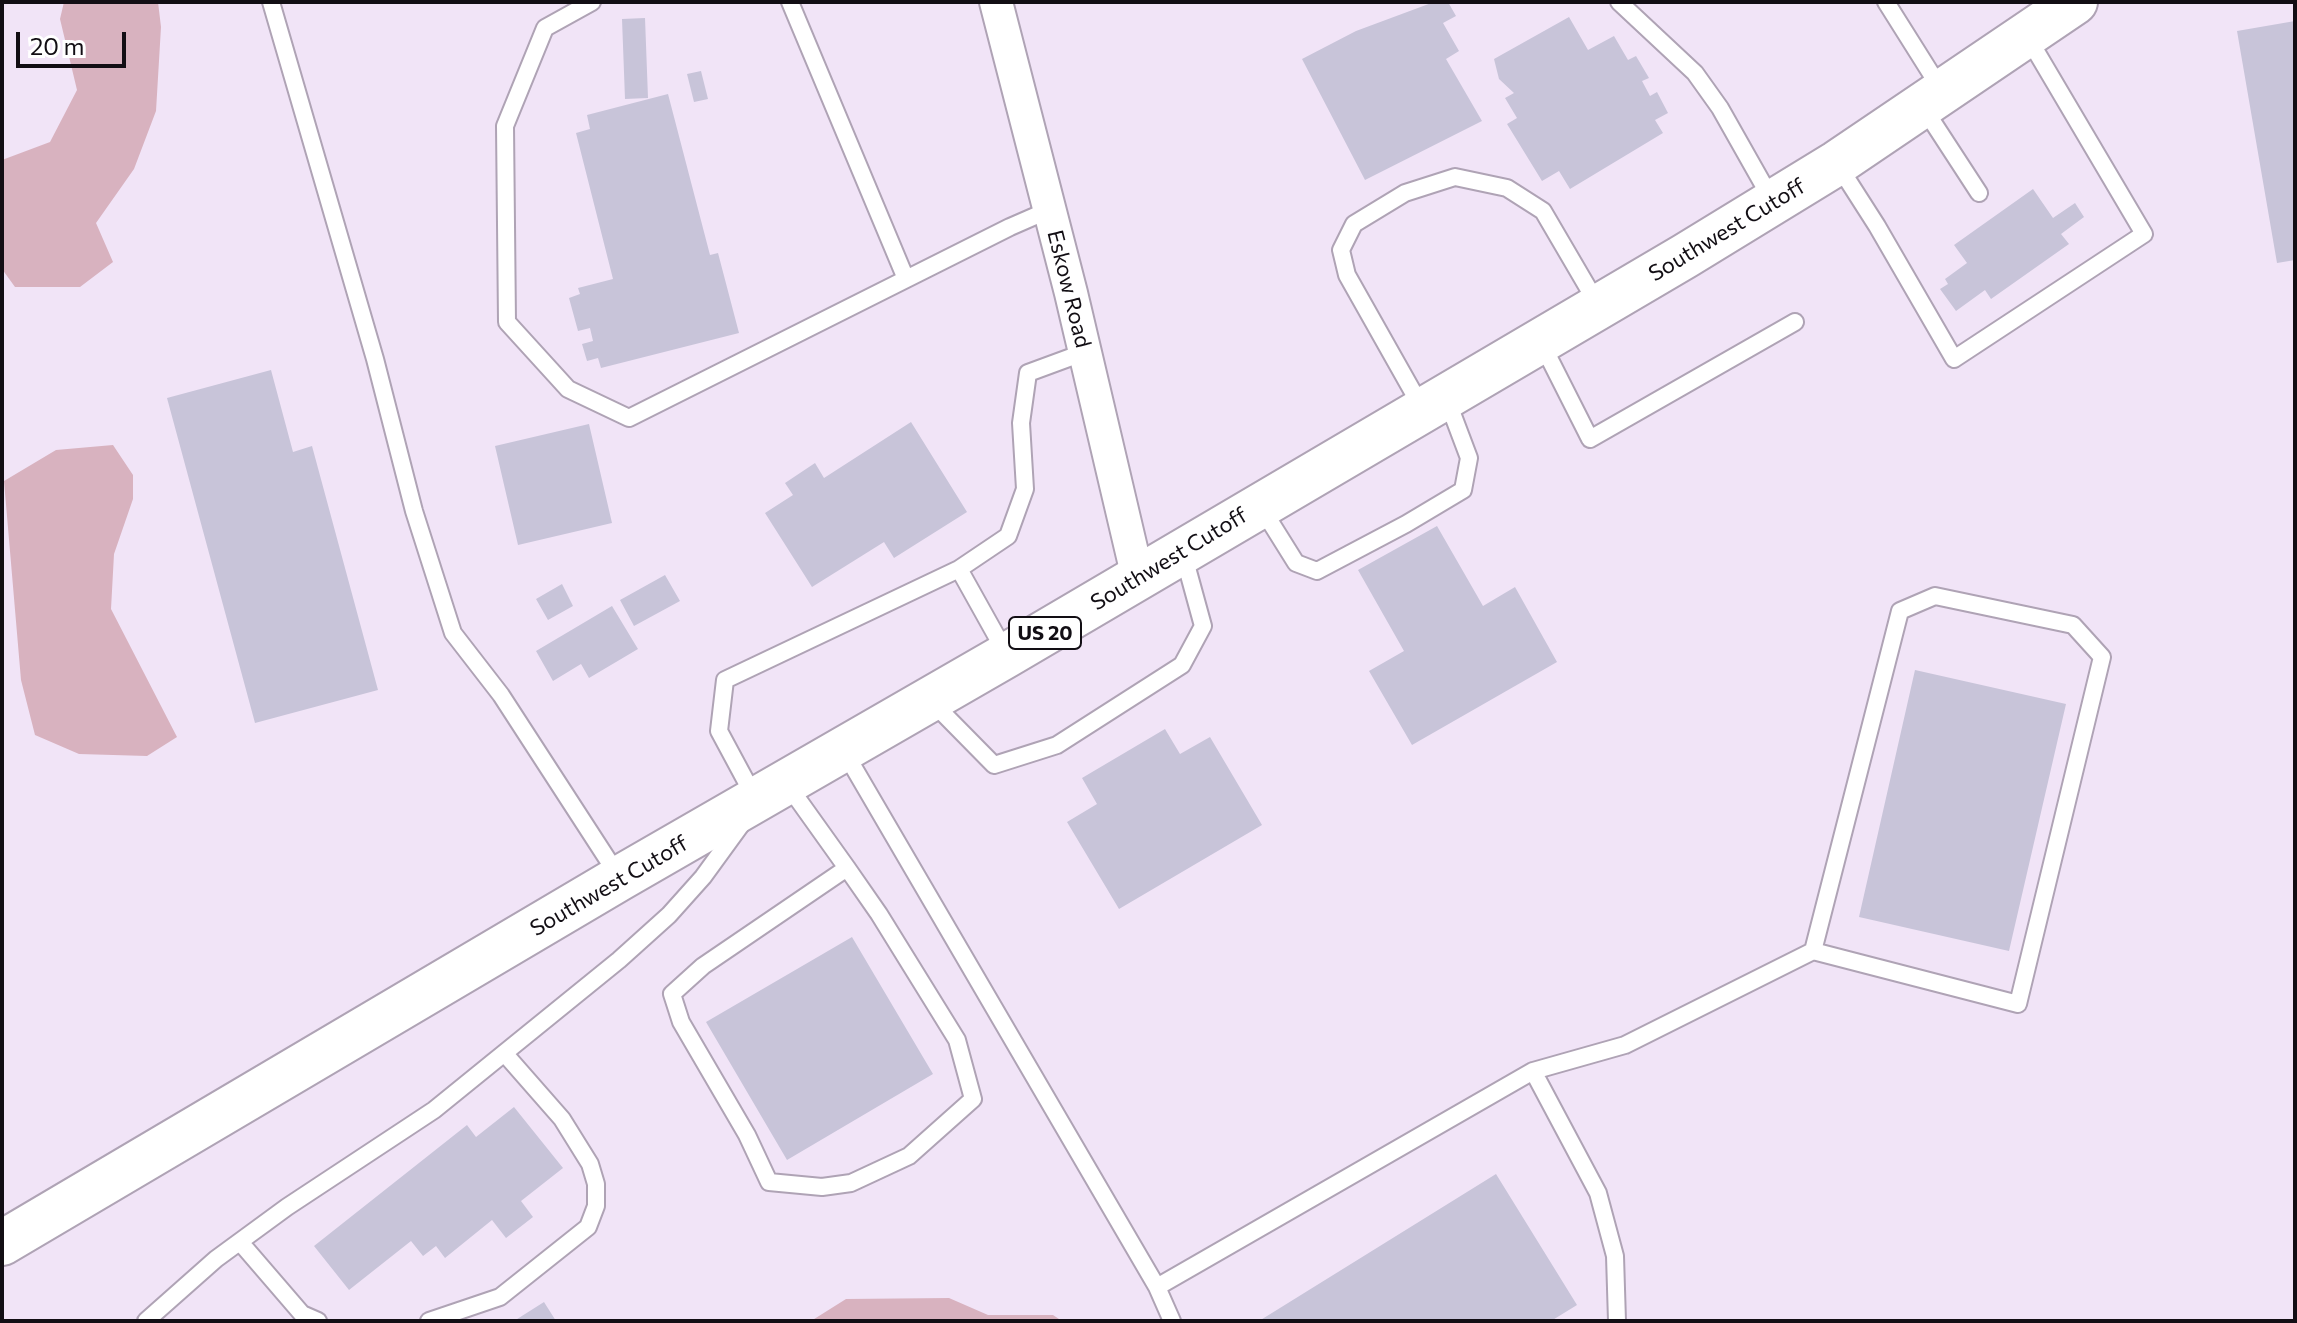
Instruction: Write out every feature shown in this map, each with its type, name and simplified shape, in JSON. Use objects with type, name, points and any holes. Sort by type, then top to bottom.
[{"type":"main road","name":"Southwest Cutoff","points":[[2,1243],[620,878],[930,700],[1599,307],[1837,163],[2075,2]]},
{"type":"street","name":"Eskow Road","points":[[996,2],[1085,352],[1138,578]]},
{"type":"lane","points":[[271,2],[375,359],[414,511],[453,633],[501,695],[620,878]]},
{"type":"lane","points":[[592,2],[545,28],[505,126],[507,322],[568,389],[629,418],[1049,210]]},
{"type":"lane","points":[[790,2],[906,279]]},
{"type":"lane","points":[[1619,2],[1695,73],[1720,108],[1773,202]]},
{"type":"lane","points":[[1886,2],[1979,193]]},
{"type":"lane","points":[[1837,163],[1954,359],[2144,234],[2027,36]]},
{"type":"lane","points":[[1260,506],[1296,563],[1317,571],[1463,490],[1469,458],[1347,275],[1341,250],[1354,224],[1405,193],[1455,177],[1507,188],[1543,211],[1599,307]]},
{"type":"lane","points":[[1540,341],[1590,439],[1795,322]]},
{"type":"lane","points":[[847,868],[703,966],[672,994],[681,1022],[747,1135],[769,1182],[822,1187],[851,1183],[909,1156],[973,1099],[957,1040],[879,914],[847,868],[769,793],[719,731],[725,680],[959,569],[1008,536],[1025,489],[1021,423],[1028,373],[1085,352]]},
{"type":"lane","points":[[930,700],[994,765],[1057,745],[1182,665],[1203,626],[1183,552]]},
{"type":"lane","points":[[959,569],[1007,655]]},
{"type":"lane","points":[[1157,1287],[1533,1071],[1625,1045],[1813,951],[2018,1004],[2102,657],[2073,625],[1935,596],[1900,611],[1813,951]]},
{"type":"lane","points":[[843,750],[1157,1287],[1172,1321]]},
{"type":"lane","points":[[146,1321],[287,1207],[434,1110],[505,1054],[669,915],[769,793]]},
{"type":"lane","points":[[429,1321],[500,1297],[588,1227],[596,1206],[596,1184],[590,1164],[562,1119],[505,1054]]},
{"type":"lane","points":[[1533,1071],[1598,1193],[1615,1256],[1617,1321]]},
{"type":"lane","points":[[240,1242],[302,1314],[318,1321]]},
{"type":"shaded area","points":[[64,2],[158,2],[161,27],[156,111],[134,169],[96,223],[113,262],[80,287],[15,287],[2,269],[2,160],[50,142],[77,90],[60,19]]},
{"type":"shaded area","points":[[113,445],[133,475],[133,499],[114,554],[111,609],[177,737],[147,756],[79,754],[35,735],[21,680],[4,481],[56,450]]},
{"type":"shaded area","points":[[949,1298],[988,1315],[1053,1315],[1062,1321],[811,1321],[846,1299]]},
{"type":"building","points":[[1434,2],[1448,2],[1456,16],[1443,23],[1459,51],[1446,59],[1482,121],[1365,180],[1302,59],[1356,31]]},
{"type":"building","points":[[1569,17],[1588,50],[1614,36],[1628,60],[1636,56],[1649,78],[1642,81],[1650,96],[1657,92],[1668,113],[1655,120],[1663,133],[1570,189],[1559,171],[1542,181],[1507,124],[1517,118],[1505,98],[1514,93],[1499,79],[1494,59]]},
{"type":"building","points":[[645,18],[648,98],[625,99],[622,19]]},
{"type":"building","points":[[2295,21],[2295,260],[2277,263],[2237,31]]},
{"type":"building","points":[[701,71],[708,99],[694,102],[687,74]]},
{"type":"building","points":[[668,94],[710,255],[718,253],[739,333],[601,368],[598,358],[587,361],[582,344],[593,341],[590,328],[578,331],[569,298],[580,294],[578,288],[613,279],[576,133],[590,129],[587,115]]},
{"type":"building","points":[[2033,189],[2053,218],[2075,203],[2084,217],[2061,234],[2069,244],[1991,299],[1985,290],[1956,311],[1940,289],[1948,284],[1945,279],[1967,263],[1954,245]]},
{"type":"building","points":[[271,370],[293,452],[312,446],[378,690],[255,723],[167,398]]},
{"type":"building","points":[[911,422],[967,512],[894,558],[884,542],[812,587],[765,513],[793,495],[785,483],[815,463],[824,478]]},
{"type":"building","points":[[589,424],[612,523],[518,545],[495,446]]},
{"type":"building","points":[[1437,526],[1483,606],[1515,587],[1557,662],[1412,745],[1369,671],[1404,651],[1358,570]]},
{"type":"building","points":[[665,575],[680,601],[634,626],[620,600]]},
{"type":"building","points":[[562,584],[573,606],[548,620],[536,599]]},
{"type":"building","points":[[612,606],[638,649],[589,678],[581,664],[553,681],[536,651]]},
{"type":"building","points":[[1915,670],[2066,704],[2009,951],[1859,917]]},
{"type":"building","points":[[1165,729],[1180,754],[1210,737],[1262,825],[1119,909],[1067,822],[1097,804],[1082,778]]},
{"type":"building","points":[[852,937],[933,1074],[787,1160],[706,1022]]},
{"type":"building","points":[[514,1107],[563,1168],[521,1201],[533,1217],[506,1238],[492,1220],[445,1258],[436,1246],[423,1256],[411,1241],[349,1290],[314,1246],[467,1125],[476,1137]]},
{"type":"building","points":[[1496,1174],[1577,1305],[1551,1321],[1259,1321]]},
{"type":"building","points":[[544,1302],[556,1321],[514,1321]]}]
